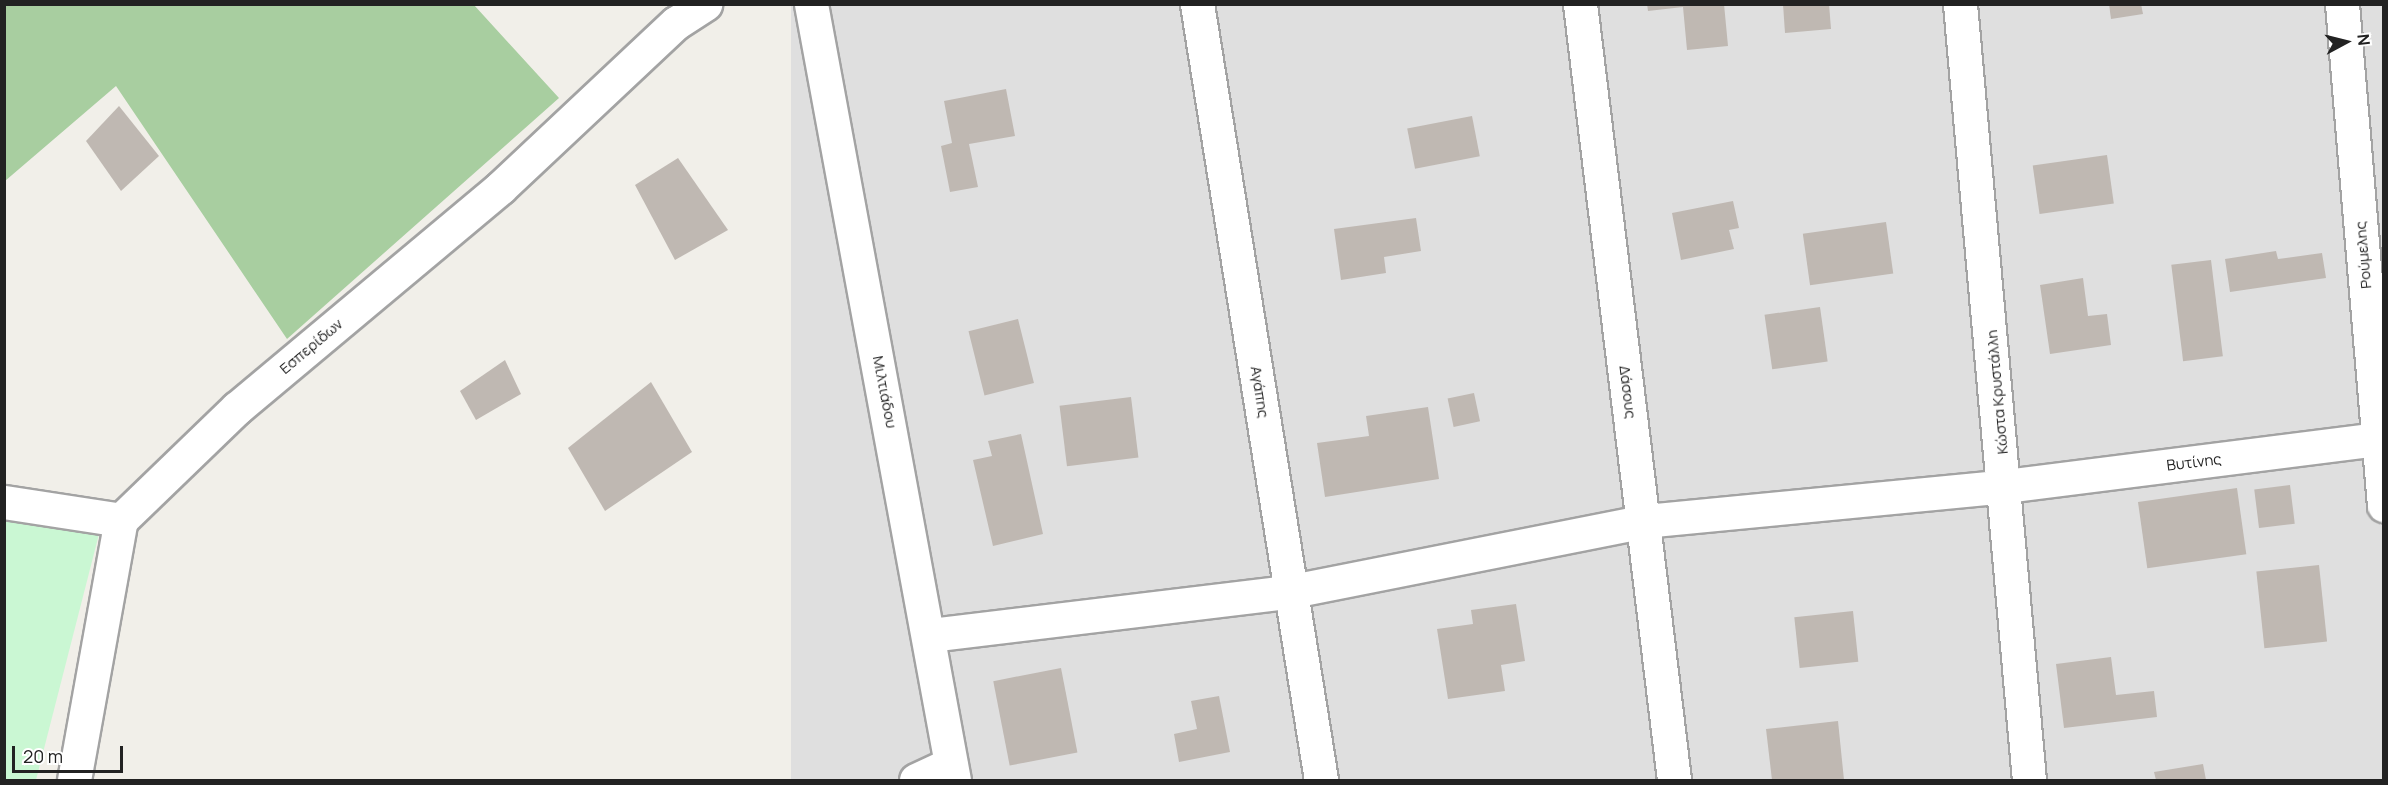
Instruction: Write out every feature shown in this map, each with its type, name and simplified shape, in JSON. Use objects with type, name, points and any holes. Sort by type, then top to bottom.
[{"type":"street","name":"Εσπερίδων","points":[[121,520],[237,408],[500,188],[676,23],[705,4]]},
{"type":"street","name":"Μιλτιάδου","points":[[811,4],[931,635],[952,772]]},
{"type":"street","name":"Αγάπης","points":[[1197,4],[1321,780]]},
{"type":"street","name":"Δάσους","points":[[1580,4],[1674,780]]},
{"type":"street","name":"Κώστα Κρυστάλλη","points":[[1960,4],[2005,486],[2029,780]]},
{"type":"street","name":"Ρούμελης","points":[[2342,4],[2381,438],[2384,505]]},
{"type":"street","name":"Βυτίνης","points":[[931,635],[1292,591],[1644,521],[2005,486],[2381,438]]},
{"type":"street","points":[[4,502],[121,520],[74,780]]},
{"type":"street","points":[[916,780],[952,772]]},
{"type":"shaded area","points":[[791,5],[2383,5],[2383,780],[791,780]]},
{"type":"green space","points":[[5,4],[474,5],[559,98],[287,339],[116,86],[5,181]]},
{"type":"green space","points":[[5,519],[99,534],[36,780],[5,780]]},
{"type":"building","points":[[1647,4],[1724,4],[1728,46],[1687,50],[1683,7],[1648,11]]},
{"type":"building","points":[[1783,4],[1829,4],[1831,29],[1785,33]]},
{"type":"building","points":[[2109,4],[2141,4],[2143,14],[2111,19]]},
{"type":"building","points":[[1006,89],[1015,136],[969,144],[978,187],[950,192],[941,146],[952,143],[944,101]]},
{"type":"building","points":[[119,106],[159,156],[121,191],[86,141]]},
{"type":"building","points":[[1472,116],[1480,156],[1415,169],[1407,129]]},
{"type":"building","points":[[2107,155],[2114,204],[2040,214],[2033,165]]},
{"type":"building","points":[[678,158],[728,230],[675,260],[635,185]]},
{"type":"building","points":[[1733,201],[1739,228],[1729,230],[1734,249],[1681,260],[1672,213]]},
{"type":"building","points":[[1416,218],[1421,251],[1384,257],[1386,273],[1341,280],[1334,229]]},
{"type":"building","points":[[1886,222],[1893,273],[1810,285],[1803,234]]},
{"type":"building","points":[[2276,251],[2278,259],[2322,253],[2326,278],[2230,292],[2225,259]]},
{"type":"building","points":[[2211,260],[2223,356],[2183,361],[2171,265]]},
{"type":"building","points":[[2083,278],[2088,316],[2107,314],[2111,345],[2050,354],[2040,285]]},
{"type":"building","points":[[1820,307],[1828,361],[1772,369],[1765,315]]},
{"type":"building","points":[[1018,319],[1034,383],[984,395],[969,331]]},
{"type":"building","points":[[505,360],[521,394],[476,420],[460,391]]},
{"type":"building","points":[[651,382],[692,452],[605,511],[568,448]]},
{"type":"building","points":[[1474,393],[1480,421],[1454,427],[1448,399]]},
{"type":"building","points":[[1131,397],[1138,458],[1067,466],[1060,406]]},
{"type":"building","points":[[1428,407],[1439,479],[1325,497],[1317,443],[1369,436],[1366,416]]},
{"type":"building","points":[[1021,434],[1043,534],[993,546],[973,460],[992,456],[988,441]]},
{"type":"building","points":[[2290,485],[2295,524],[2259,528],[2254,489]]},
{"type":"building","points":[[2237,488],[2246,554],[2147,568],[2138,502]]},
{"type":"building","points":[[2319,565],[2327,642],[2264,648],[2256,572]]},
{"type":"building","points":[[1516,604],[1525,661],[1501,665],[1505,691],[1448,699],[1437,629],[1473,624],[1471,610]]},
{"type":"building","points":[[1853,611],[1858,662],[1800,668],[1794,617]]},
{"type":"building","points":[[2111,657],[2116,695],[2154,691],[2157,717],[2064,728],[2056,664]]},
{"type":"building","points":[[1061,668],[1077,752],[1010,766],[993,681]]},
{"type":"building","points":[[1219,696],[1230,752],[1179,762],[1174,734],[1197,729],[1191,701]]},
{"type":"building","points":[[1838,721],[1844,780],[1772,780],[1766,729]]},
{"type":"building","points":[[2203,764],[2206,780],[2156,780],[2154,772]]}]
